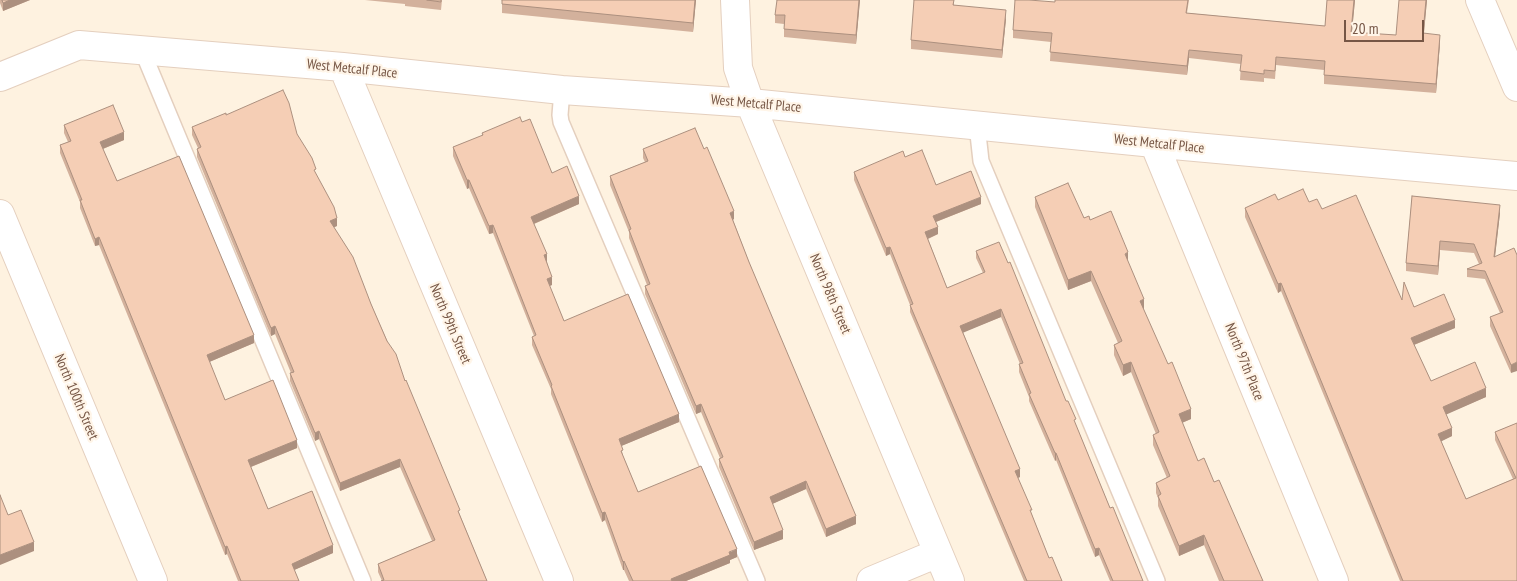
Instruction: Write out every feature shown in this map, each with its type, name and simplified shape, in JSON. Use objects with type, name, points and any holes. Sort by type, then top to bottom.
[{"type":"street","name":"North 98th Street","points":[[735,0],[738,68],[750,103],[950,581]]},
{"type":"street","points":[[1480,0],[1517,87]]},
{"type":"street","name":"West Metcalf Place","points":[[0,77],[79,45],[343,67],[562,90],[750,103],[1154,143],[1517,176]]},
{"type":"street","name":"North 99th Street","points":[[343,67],[558,581]]},
{"type":"street","name":"North 97th Place","points":[[1154,143],[1334,581]]},
{"type":"street","name":"North 100th Street","points":[[0,214],[153,581]]},
{"type":"street","points":[[871,581],[938,552]]},
{"type":"lane","points":[[142,50],[363,581]]},
{"type":"lane","points":[[562,90],[560,115],[562,122],[757,581]]},
{"type":"lane","points":[[976,125],[981,161],[1157,581]]},
{"type":"building","points":[[502,0],[695,0],[693,23],[502,4]]},
{"type":"building","points":[[777,0],[859,0],[856,35],[784,29],[785,15],[775,15]]},
{"type":"building","points":[[914,0],[954,0],[953,5],[1006,10],[1002,50],[911,40]]},
{"type":"building","points":[[1015,0],[1055,2],[1055,0],[1188,0],[1186,13],[1325,26],[1327,0],[1354,0],[1351,32],[1396,35],[1399,0],[1426,0],[1423,33],[1440,35],[1436,84],[1324,75],[1325,61],[1276,57],[1275,71],[1264,70],[1264,74],[1240,71],[1242,55],[1189,50],[1187,66],[1050,52],[1052,33],[1013,30]]},
{"type":"building","points":[[283,90],[289,103],[297,134],[312,158],[316,169],[314,170],[334,207],[337,218],[330,221],[353,257],[387,341],[396,354],[405,381],[460,510],[458,511],[487,581],[381,581],[384,580],[378,564],[435,540],[400,459],[340,483],[319,431],[315,433],[290,373],[294,372],[275,326],[271,328],[197,149],[201,147],[192,127],[226,113],[226,115]]},
{"type":"building","points":[[113,105],[124,132],[100,142],[117,181],[179,156],[254,335],[207,355],[225,400],[273,380],[297,440],[248,460],[268,509],[312,491],[333,545],[292,564],[299,581],[241,581],[227,546],[225,547],[99,237],[95,239],[60,145],[71,141],[64,125]]},
{"type":"building","points":[[520,117],[522,122],[530,119],[552,173],[567,166],[579,196],[531,217],[547,254],[544,255],[552,277],[547,279],[564,321],[628,294],[679,414],[619,439],[623,450],[621,451],[638,492],[701,466],[737,549],[729,552],[730,555],[671,579],[672,581],[633,581],[623,562],[605,512],[602,513],[532,337],[536,335],[493,225],[489,226],[453,147]]},
{"type":"building","points":[[695,128],[704,149],[707,147],[734,211],[730,213],[749,262],[856,516],[826,529],[806,481],[770,497],[783,530],[754,542],[719,459],[723,457],[701,404],[696,406],[645,286],[650,284],[610,176],[648,161],[643,149]]},
{"type":"building","points":[[922,150],[936,185],[971,171],[981,197],[933,216],[938,227],[925,232],[947,288],[985,272],[976,251],[999,242],[1008,263],[1010,262],[1066,401],[1068,401],[1076,419],[1074,420],[1110,508],[1113,507],[1143,581],[1113,581],[1099,548],[1095,549],[1056,453],[1029,394],[1031,393],[1019,364],[1023,363],[1001,309],[960,326],[1020,469],[1015,471],[1032,510],[1030,510],[1049,558],[1052,557],[1062,581],[1027,581],[910,305],[913,304],[890,247],[886,248],[854,172],[903,151],[905,157]]},
{"type":"building","points":[[1068,183],[1084,218],[1089,216],[1090,220],[1111,211],[1128,252],[1125,254],[1144,299],[1140,301],[1168,364],[1172,362],[1191,409],[1179,414],[1198,461],[1204,458],[1214,482],[1219,480],[1263,581],[1224,581],[1204,535],[1179,546],[1158,496],[1161,494],[1156,483],[1170,476],[1153,435],[1159,432],[1131,362],[1123,365],[1114,345],[1122,341],[1091,271],[1068,280],[1035,197]]},
{"type":"building","points":[[1303,189],[1309,202],[1317,199],[1322,209],[1356,195],[1402,300],[1404,282],[1414,307],[1444,294],[1455,320],[1411,338],[1431,381],[1475,362],[1486,388],[1443,407],[1452,428],[1438,434],[1466,499],[1516,478],[1495,432],[1517,423],[1517,581],[1403,581],[1281,283],[1278,284],[1245,208],[1275,194],[1278,200]]},
{"type":"building","points":[[1412,196],[1500,205],[1494,257],[1514,248],[1517,255],[1517,362],[1511,365],[1490,317],[1503,312],[1485,271],[1467,269],[1482,263],[1474,244],[1440,241],[1438,266],[1406,263]]},
{"type":"building","points":[[0,495],[8,515],[21,510],[34,542],[0,555]]}]
